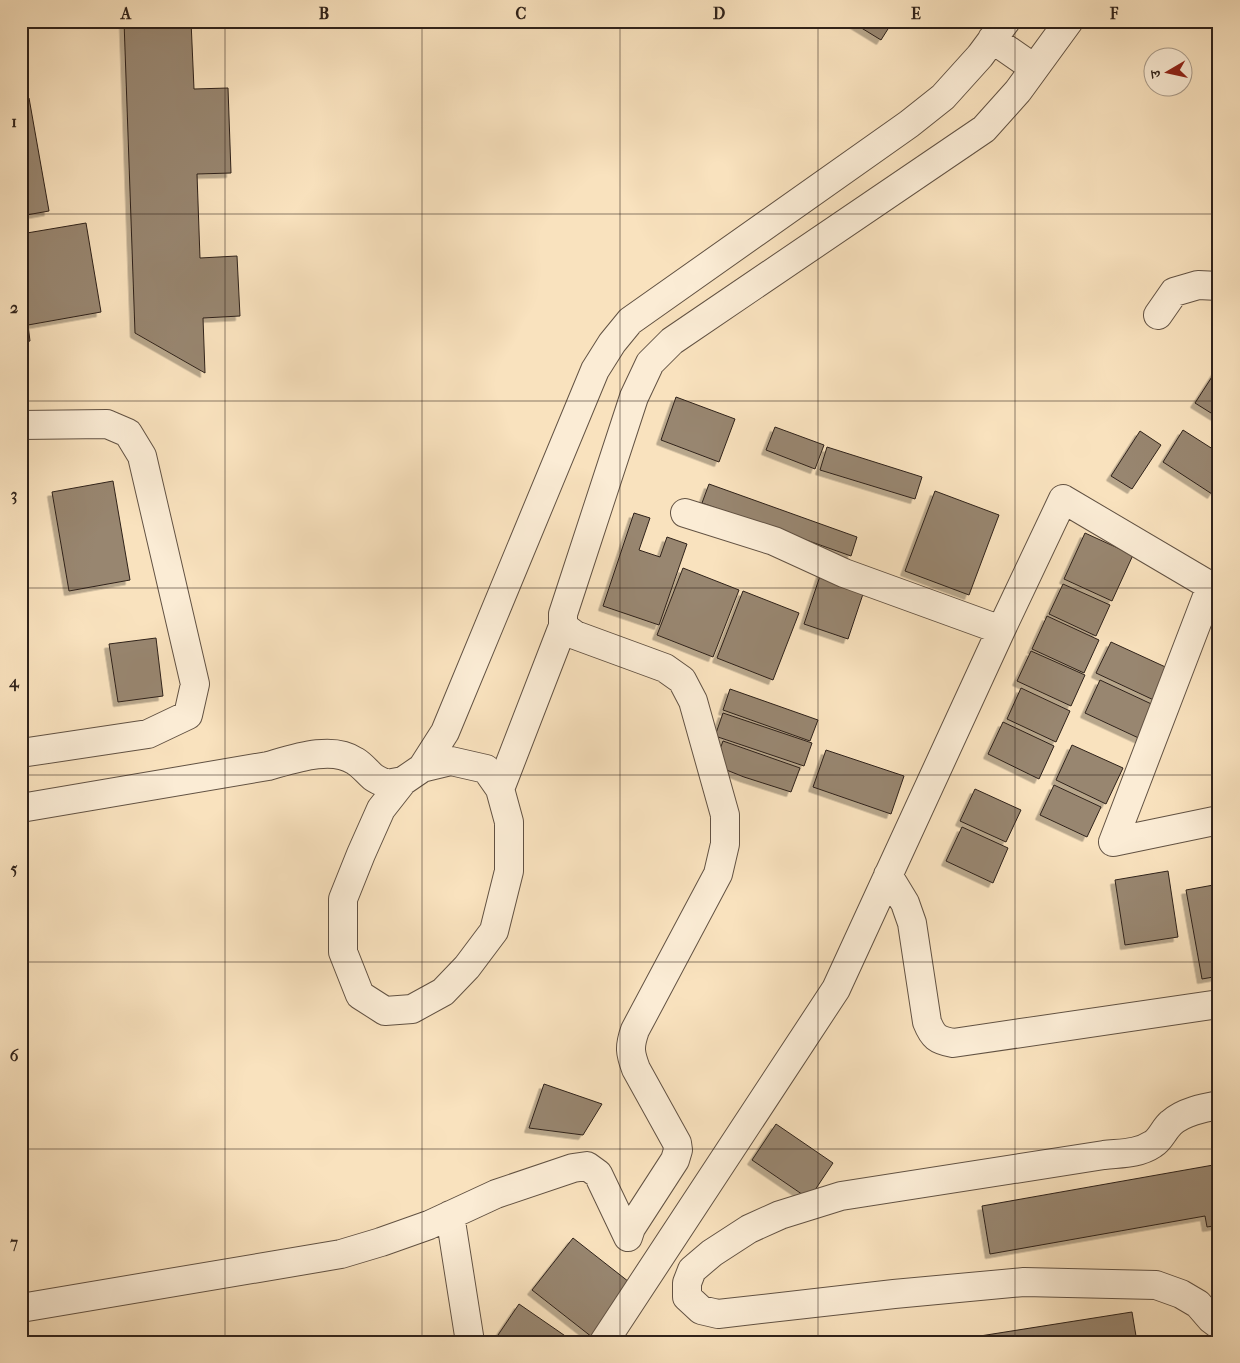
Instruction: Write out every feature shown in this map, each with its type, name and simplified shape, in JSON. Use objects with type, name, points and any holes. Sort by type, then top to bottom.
[{"type":"street","points":[[500,789],[563,626],[563,614],[634,397],[650,364],[672,341],[984,129],[1018,91],[1068,21]]},
{"type":"street","points":[[21,808],[268,766],[306,756],[345,755],[356,761],[372,776],[386,784],[412,774],[451,761],[486,769],[500,789],[510,822],[509,871],[494,931],[467,967],[443,992],[412,1009],[386,1011],[360,995],[343,952],[343,899],[381,809],[412,774],[445,732],[595,370],[612,343],[630,321],[909,124],[943,97],[980,56],[999,30],[1034,68]]},
{"type":"street","points":[[703,269],[728,303]]},
{"type":"street","points":[[1158,315],[1174,292],[1198,285],[1219,286]]},
{"type":"street","points":[[21,425],[107,424],[128,433],[142,456],[195,684],[188,715],[148,734],[21,753]]},
{"type":"street","points":[[604,1342],[836,989],[1063,499],[1215,588],[1113,842],[1219,820]]},
{"type":"street","points":[[685,513],[774,541],[844,572],[1001,630]]},
{"type":"street","points":[[21,1308],[341,1254],[429,1225],[496,1194],[573,1168],[586,1166],[598,1174],[628,1237],[631,1228],[675,1160],[678,1150],[677,1143],[636,1069],[631,1057],[630,1044],[635,1030],[718,874],[726,844],[725,815],[693,701],[682,680],[665,668],[575,635],[563,626]]},
{"type":"street","points":[[888,875],[905,903],[912,923],[927,1022],[932,1035],[943,1041],[953,1043],[1219,1004]]},
{"type":"street","points":[[1219,1105],[1186,1114],[1171,1123],[1155,1143],[1138,1152],[1104,1155],[841,1196],[780,1214],[749,1228],[712,1253],[692,1270],[687,1283],[687,1297],[701,1310],[718,1314],[894,1294],[1024,1282],[1156,1285],[1181,1294],[1198,1304],[1219,1325]]},
{"type":"street","points":[[450,1215],[470,1342]]},
{"type":"building","points":[[124,21],[191,21],[194,89],[228,88],[231,173],[197,174],[200,258],[237,256],[240,316],[203,318],[205,373],[135,333]]},
{"type":"building","points":[[850,21],[893,21],[881,40]]},
{"type":"building","points":[[29,98],[49,211],[21,216],[21,99]]},
{"type":"building","points":[[86,223],[101,312],[28,325],[30,341],[21,343],[21,234]]},
{"type":"building","points":[[1219,366],[1219,418],[1195,403]]},
{"type":"building","points":[[676,397],[735,419],[719,462],[661,440]]},
{"type":"building","points":[[775,427],[824,445],[815,469],[766,450]]},
{"type":"building","points":[[1183,430],[1219,453],[1219,483],[1212,494],[1163,462]]},
{"type":"building","points":[[1140,431],[1161,445],[1132,489],[1111,476]]},
{"type":"building","points":[[827,447],[922,477],[915,499],[820,470]]},
{"type":"building","points":[[113,481],[130,580],[69,591],[52,492]]},
{"type":"building","points":[[709,484],[857,537],[851,556],[702,503]]},
{"type":"building","points":[[935,491],[999,515],[969,595],[905,571]]},
{"type":"building","points":[[634,513],[650,518],[639,550],[660,557],[667,537],[687,544],[659,625],[603,606]]},
{"type":"building","points":[[1085,533],[1133,555],[1112,601],[1064,579]]},
{"type":"building","points":[[683,568],[739,590],[713,657],[657,635]]},
{"type":"building","points":[[822,570],[866,585],[848,639],[804,624]]},
{"type":"building","points":[[1063,584],[1110,605],[1096,636],[1049,614]]},
{"type":"building","points":[[743,591],[799,613],[773,680],[717,658]]},
{"type":"building","points":[[1047,616],[1099,640],[1084,673],[1032,649]]},
{"type":"building","points":[[156,638],[163,696],[118,702],[109,644]]},
{"type":"building","points":[[1111,642],[1172,670],[1158,702],[1096,673]]},
{"type":"building","points":[[1031,651],[1085,675],[1071,706],[1017,681]]},
{"type":"building","points":[[1100,680],[1160,708],[1145,741],[1085,713]]},
{"type":"building","points":[[1021,688],[1070,711],[1056,742],[1007,719]]},
{"type":"building","points":[[730,689],[818,720],[810,741],[723,710]]},
{"type":"building","points":[[723,713],[812,743],[804,766],[715,736]]},
{"type":"building","points":[[1003,722],[1054,746],[1039,779],[988,754]]},
{"type":"building","points":[[723,741],[800,768],[791,792],[714,765]]},
{"type":"building","points":[[1072,745],[1123,768],[1106,804],[1056,780]]},
{"type":"building","points":[[826,750],[904,776],[891,814],[813,787]]},
{"type":"building","points":[[1054,785],[1101,807],[1087,837],[1040,815]]},
{"type":"building","points":[[975,789],[1021,810],[1006,842],[960,821]]},
{"type":"building","points":[[962,827],[1008,848],[993,883],[946,861]]},
{"type":"building","points":[[1168,871],[1178,937],[1125,945],[1115,880]]},
{"type":"building","points":[[1219,884],[1219,976],[1202,979],[1186,890]]},
{"type":"building","points":[[544,1084],[602,1104],[583,1135],[529,1128]]},
{"type":"building","points":[[776,1124],[833,1163],[809,1199],[752,1160]]},
{"type":"building","points":[[1219,1164],[1219,1225],[1207,1227],[1205,1216],[990,1254],[982,1206]]},
{"type":"building","points":[[573,1238],[638,1289],[597,1341],[532,1290]]},
{"type":"building","points":[[519,1304],[574,1342],[508,1342],[498,1335]]},
{"type":"building","points":[[1132,1312],[1137,1342],[942,1342]]}]
